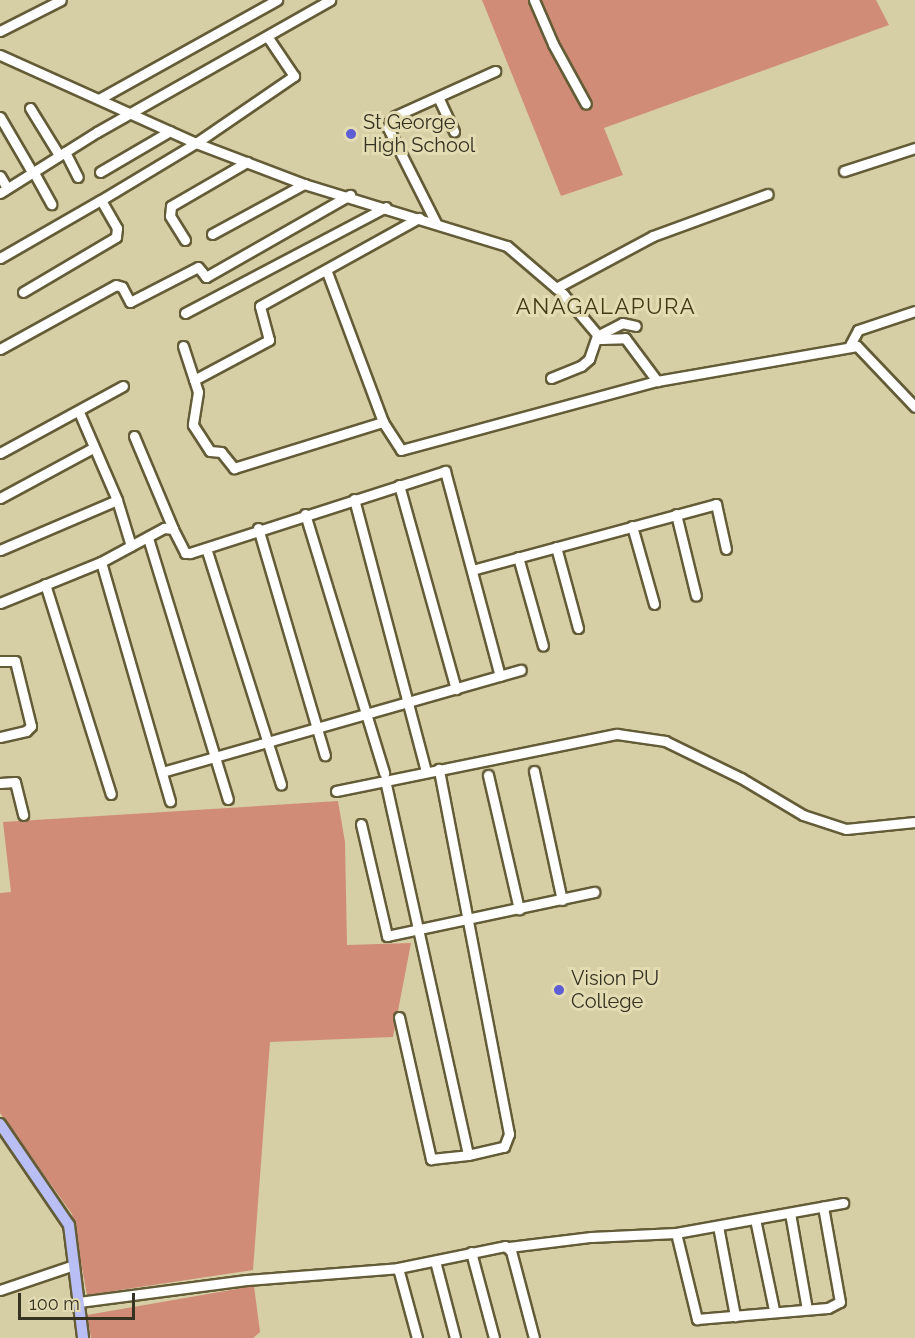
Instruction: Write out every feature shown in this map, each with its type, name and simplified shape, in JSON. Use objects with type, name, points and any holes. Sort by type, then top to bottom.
[{"type":"main road","points":[[0,1124],[69,1226],[83,1338]]},
{"type":"street","points":[[0,31],[61,0]]},
{"type":"street","points":[[99,99],[277,0]]},
{"type":"street","points":[[0,176],[4,191],[62,153],[330,0]]},
{"type":"street","points":[[534,0],[553,44],[586,104]]},
{"type":"street","points":[[0,258],[196,143],[294,76],[267,36]]},
{"type":"street","points":[[0,55],[196,143],[304,184],[350,195],[507,246],[556,288],[597,336],[601,339],[625,338],[657,381]]},
{"type":"street","points":[[436,223],[388,128],[395,116],[495,71]]},
{"type":"street","points":[[438,97],[454,132]]},
{"type":"street","points":[[30,108],[78,177]]},
{"type":"street","points":[[0,117],[51,204]]},
{"type":"street","points":[[100,172],[170,131]]},
{"type":"street","points":[[844,171],[915,148]]},
{"type":"street","points":[[184,240],[170,216],[171,206],[247,162]]},
{"type":"street","points":[[212,234],[304,184]]},
{"type":"street","points":[[556,288],[653,236],[768,194]]},
{"type":"street","points":[[0,349],[116,285],[122,287],[130,302],[198,267],[206,277],[350,195]]},
{"type":"street","points":[[23,292],[116,237],[117,228],[101,200]]},
{"type":"street","points":[[185,313],[386,207]]},
{"type":"street","points":[[194,380],[269,340],[260,306],[327,272],[419,218]]},
{"type":"street","points":[[327,272],[383,422],[395,445],[401,450],[412,449],[657,381],[857,346],[910,396],[915,407]]},
{"type":"street","points":[[849,347],[858,330],[915,311]]},
{"type":"street","points":[[551,378],[581,366],[589,359],[597,336],[622,323],[636,326]]},
{"type":"street","points":[[183,346],[198,395],[193,425],[210,451],[220,452],[234,468],[383,422]]},
{"type":"street","points":[[0,453],[123,386]]},
{"type":"street","points":[[79,412],[117,500],[131,546]]},
{"type":"street","points":[[134,436],[185,553],[206,548],[258,528],[445,471],[500,676]]},
{"type":"street","points":[[0,498],[93,448]]},
{"type":"street","points":[[399,485],[456,688]]},
{"type":"street","points":[[354,499],[426,772]]},
{"type":"street","points":[[0,550],[117,500]]},
{"type":"street","points":[[472,570],[716,504],[726,549]]},
{"type":"street","points":[[305,514],[384,776],[468,1155]]},
{"type":"street","points":[[676,514],[696,596]]},
{"type":"street","points":[[632,526],[654,603]]},
{"type":"street","points":[[0,603],[101,562],[164,528],[173,529]]},
{"type":"street","points":[[258,528],[325,755]]},
{"type":"street","points":[[148,538],[228,799]]},
{"type":"street","points":[[556,547],[578,628]]},
{"type":"street","points":[[206,548],[281,784]]},
{"type":"street","points":[[518,557],[543,646]]},
{"type":"street","points":[[101,562],[170,801]]},
{"type":"street","points":[[45,585],[111,795]]},
{"type":"street","points":[[0,661],[15,661],[31,726],[26,731],[0,737]]},
{"type":"street","points":[[162,772],[268,744],[521,670]]},
{"type":"street","points":[[336,791],[384,776],[426,772],[617,734],[665,741],[741,778],[803,815],[846,829],[915,822]]},
{"type":"street","points":[[399,1017],[431,1159],[468,1155],[504,1147],[509,1134],[439,769]]},
{"type":"street","points":[[534,771],[562,900]]},
{"type":"street","points":[[488,775],[519,909]]},
{"type":"street","points":[[0,783],[15,782],[23,815]]},
{"type":"street","points":[[361,824],[387,936],[594,892]]},
{"type":"street","points":[[79,1302],[247,1280],[398,1268],[471,1252],[591,1237],[676,1233],[843,1203]]},
{"type":"street","points":[[676,1233],[697,1319],[774,1310],[828,1308],[840,1302],[823,1207]]},
{"type":"street","points":[[790,1213],[807,1309]]},
{"type":"street","points":[[755,1219],[774,1310]]},
{"type":"street","points":[[718,1226],[735,1316]]},
{"type":"street","points":[[509,1247],[534,1338]]},
{"type":"street","points":[[471,1252],[494,1338]]},
{"type":"street","points":[[435,1261],[455,1338]]},
{"type":"street","points":[[0,1290],[74,1265]]},
{"type":"street","points":[[398,1268],[417,1338]]},
{"type":"shaded area","points":[[482,0],[876,0],[889,25],[604,128],[623,175],[561,196]]},
{"type":"shaded area","points":[[338,801],[345,842],[347,945],[411,943],[393,1037],[270,1042],[253,1270],[87,1295],[72,1214],[0,1113],[0,893],[11,892],[3,822]]},
{"type":"shaded area","points":[[254,1286],[260,1332],[253,1338],[91,1338],[87,1315]]},
{"type":"place","name":"St George High School","points":[[351,134]]},
{"type":"place","name":"Vision PU College","points":[[559,990]]},
{"type":"district","name":"ANAGALAPURA","points":[[606,307]]}]
